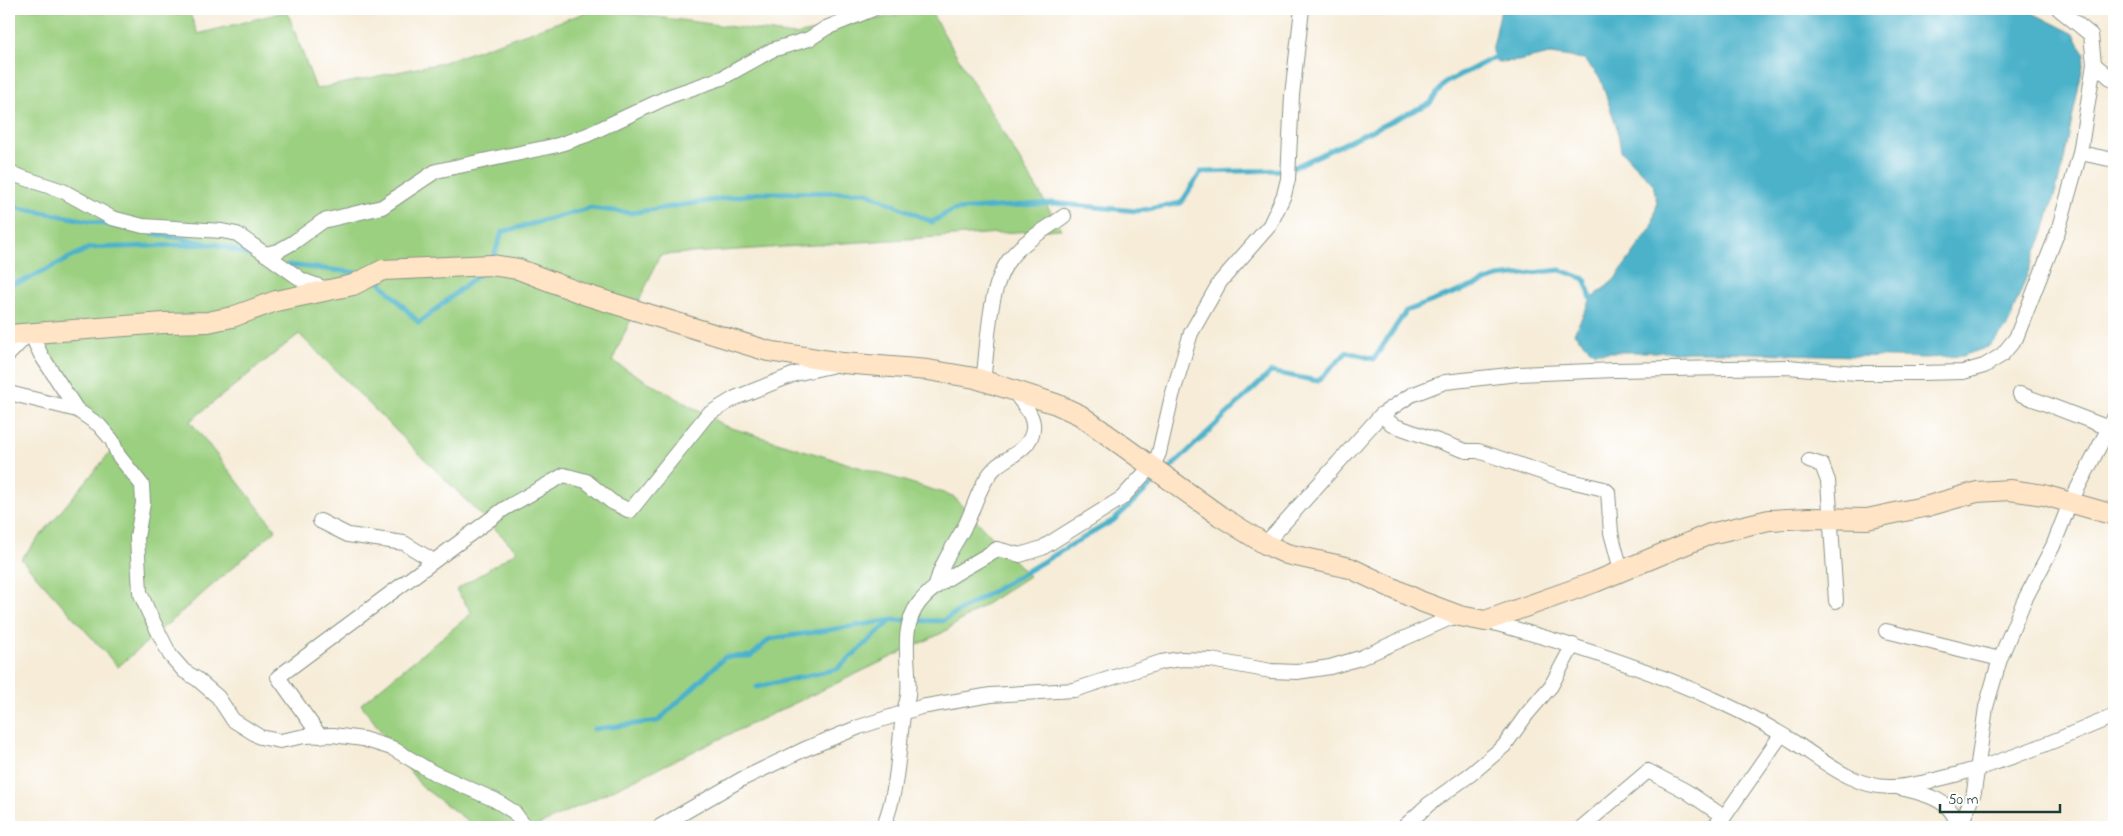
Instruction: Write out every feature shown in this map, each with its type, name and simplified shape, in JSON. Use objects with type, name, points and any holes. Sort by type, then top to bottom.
[{"type":"street","points":[[265,254],[278,251],[294,242],[323,221],[382,207],[436,171],[558,145],[587,135],[679,92],[722,78],[772,50],[809,39],[826,28],[873,9]]},
{"type":"street","points":[[883,827],[891,808],[900,752],[903,713],[908,699],[908,626],[918,604],[936,586],[997,549],[1020,556],[1042,548],[1122,498],[1152,467],[1159,453],[1172,396],[1190,334],[1220,282],[1270,225],[1284,195],[1288,179],[1292,95],[1302,9]]},
{"type":"street","points":[[1265,544],[1339,459],[1381,415],[1412,395],[1445,382],[1518,374],[1788,368],[1856,372],[1963,372],[1984,366],[2002,355],[2016,338],[2036,291],[2058,230],[2080,153],[2094,64],[2090,35],[2059,9]]},
{"type":"street","points":[[2094,64],[2114,81]]},
{"type":"street","points":[[2080,153],[2114,160]]},
{"type":"street","points":[[9,173],[63,191],[112,218],[144,226],[222,230],[237,234],[302,280],[331,290]]},
{"type":"street","points":[[983,380],[991,317],[1000,278],[1011,257],[1028,241],[1064,216]]},
{"type":"street","points":[[9,335],[30,332],[208,322],[232,317],[276,302],[352,285],[384,270],[474,265],[501,266],[518,269],[586,295],[768,351],[843,363],[928,370],[983,380],[1013,388],[1080,415],[1220,516],[1265,544],[1287,554],[1350,568],[1389,588],[1460,616],[1573,645],[1719,701],[1781,735],[1836,771],[1866,783],[1928,796],[1944,803],[1957,820],[1959,827]]},
{"type":"street","points":[[9,354],[30,332]]},
{"type":"street","points":[[30,332],[41,355],[77,410]]},
{"type":"street","points":[[320,736],[278,677],[432,560],[504,509],[564,475],[586,481],[612,502],[630,511],[707,415],[735,398],[795,374],[843,363]]},
{"type":"street","points":[[936,586],[939,570],[965,525],[983,484],[996,467],[1026,445],[1033,429],[1030,412],[1016,396],[1013,388]]},
{"type":"street","points":[[9,393],[77,410],[100,425],[112,440],[118,455],[142,485],[143,503],[137,537],[140,592],[170,655],[184,671],[197,679],[218,697],[234,720],[260,737],[280,741],[320,736],[363,739],[392,748],[434,773],[494,800],[514,812],[525,827]]},
{"type":"street","points":[[1959,827],[1974,792],[1986,707],[2000,658],[2024,601],[2053,546],[2070,503],[2112,423],[2020,394]]},
{"type":"street","points":[[1381,415],[1393,425],[1466,451],[1478,450],[1562,479],[1604,489],[1608,492],[1611,533],[1621,570]]},
{"type":"street","points":[[1809,461],[1822,465],[1828,481],[1836,601]]},
{"type":"street","points":[[1485,621],[1595,582],[1710,534],[1769,520],[1866,519],[1928,506],[1977,492],[2002,490],[2044,495],[2114,515]]},
{"type":"street","points":[[320,520],[348,535],[404,543],[432,560]]},
{"type":"street","points":[[659,827],[742,779],[805,749],[859,727],[903,713],[991,695],[1074,690],[1161,662],[1211,660],[1271,671],[1297,672],[1330,667],[1360,658],[1448,619],[1460,616]]},
{"type":"street","points":[[1886,631],[2000,658]]},
{"type":"street","points":[[1404,827],[1429,804],[1471,774],[1504,746],[1527,714],[1551,686],[1573,645]]},
{"type":"street","points":[[1892,787],[1931,781],[2023,754],[2114,716]]},
{"type":"street","points":[[1713,827],[1724,817],[1781,735]]},
{"type":"street","points":[[1582,827],[1648,771],[1686,791],[1724,817]]},
{"type":"green space","points":[[9,9],[188,9],[198,34],[287,11],[316,89],[441,63],[596,9],[795,35],[929,9],[1061,229],[660,255],[612,361],[725,426],[953,496],[1029,576],[942,633],[535,827],[476,827],[421,786],[361,704],[472,613],[456,590],[517,551],[299,334],[190,421],[276,530],[118,667],[21,559],[113,449],[28,337],[9,347]]},
{"type":"water","points":[[1501,9],[2025,9],[2074,34],[2085,55],[2063,165],[2044,232],[2006,329],[1988,347],[1962,356],[1925,358],[1721,352],[1593,352],[1574,333],[1591,299],[1614,280],[1652,227],[1657,203],[1653,184],[1621,151],[1617,128],[1600,78],[1584,59],[1550,54],[1518,61],[1497,62],[1492,52]]},
{"type":"waterway","points":[[492,262],[502,232],[590,208],[631,213],[759,193],[866,192],[932,222],[953,210],[1053,203],[1137,211],[1181,203],[1201,172],[1288,170],[1430,103],[1445,83],[1495,57]]},
{"type":"waterway","points":[[9,206],[121,227]]},
{"type":"waterway","points":[[152,233],[205,243]]},
{"type":"waterway","points":[[9,284],[26,280],[89,248],[215,244],[265,260]]},
{"type":"waterway","points":[[288,265],[361,273]]},
{"type":"waterway","points":[[1166,472],[1271,372],[1318,381],[1347,352],[1374,359],[1406,311],[1497,277],[1560,270],[1585,279],[1591,299]]},
{"type":"waterway","points":[[376,278],[419,323],[483,271]]},
{"type":"waterway","points":[[594,729],[658,721],[725,657],[751,656],[770,639],[893,620],[942,621],[1114,520],[1160,477]]},
{"type":"waterway","points":[[757,687],[837,669],[891,621]]}]
